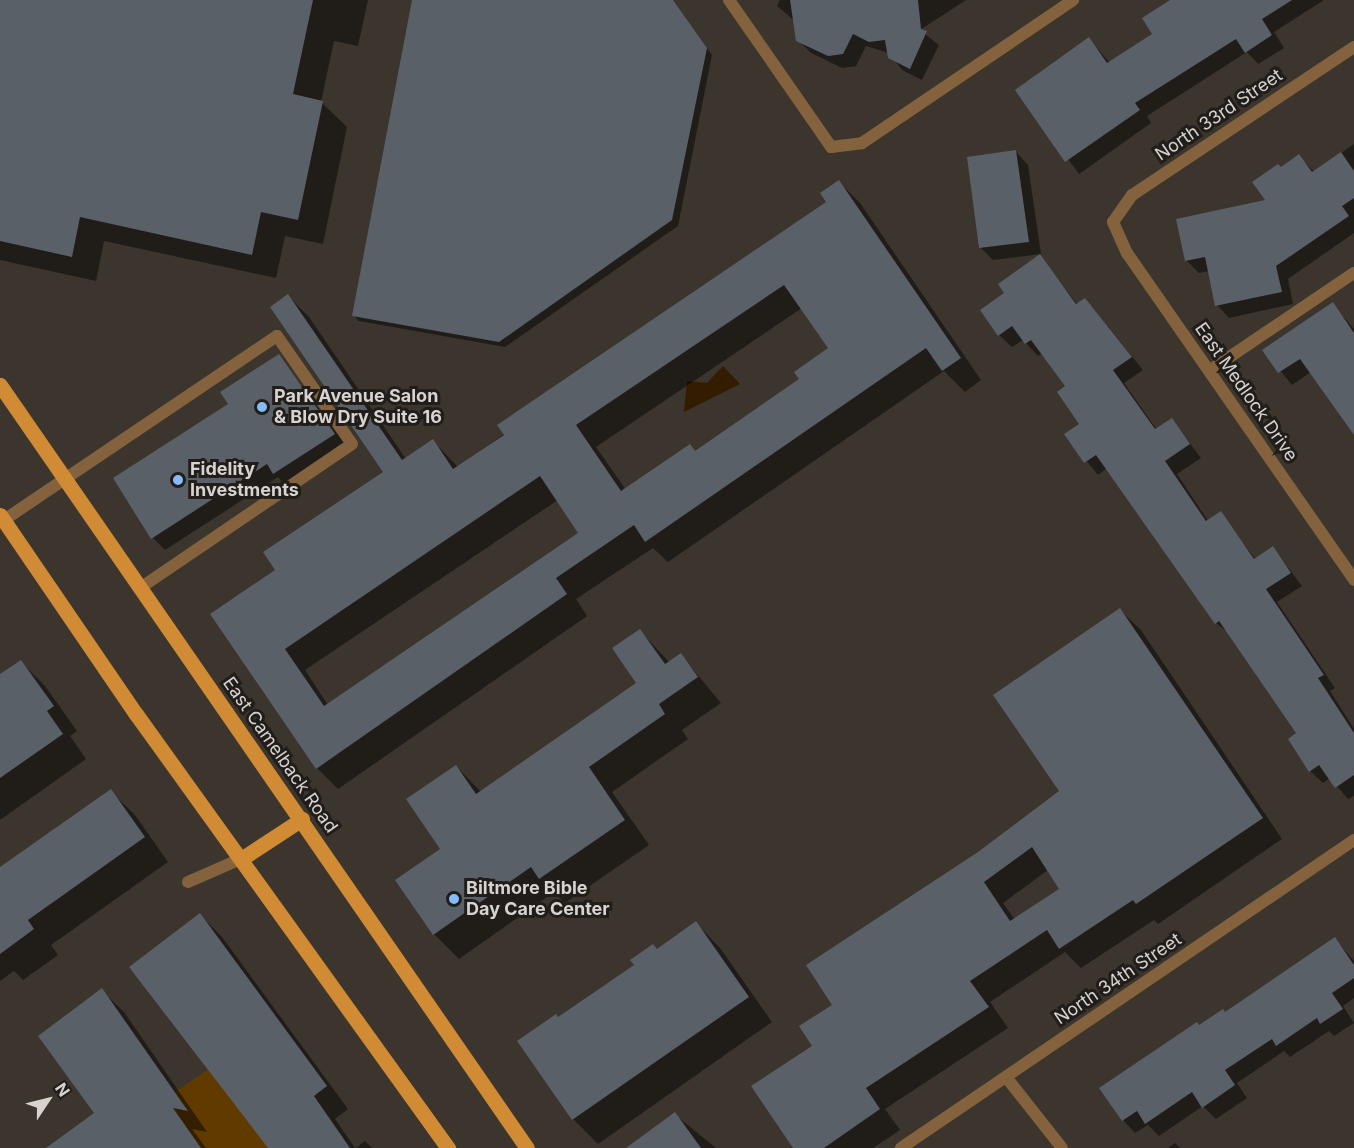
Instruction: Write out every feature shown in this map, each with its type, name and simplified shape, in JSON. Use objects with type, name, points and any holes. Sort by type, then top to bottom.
[{"type":"main road","name":"East Camelback Road","points":[[0,385],[302,819],[526,1148]]},
{"type":"main road","points":[[2,517],[241,859],[448,1148]]},
{"type":"main road","points":[[241,859],[302,819]]},
{"type":"street","points":[[729,0],[831,147],[862,143],[1073,0]]},
{"type":"street","name":"North 33rd Street","points":[[1113,222],[1132,195],[1354,47]]},
{"type":"street","name":"East Medlock Drive","points":[[1113,222],[1127,253],[1354,580]]},
{"type":"street","points":[[1209,372],[1354,273]]},
{"type":"street","points":[[2,517],[277,336],[352,444],[141,588]]},
{"type":"street","name":"North 34th Street","points":[[901,1148],[1354,840]]},
{"type":"street","points":[[188,882],[241,859]]},
{"type":"street","points":[[1006,1077],[1062,1148]]},
{"type":"shaded area","points":[[723,366],[740,384],[684,412],[687,381],[707,383]]},
{"type":"shaded area","points":[[226,1057],[268,1148],[201,1148],[173,1108],[187,1111],[175,1092]]},
{"type":"building","points":[[0,0],[313,0],[293,94],[323,101],[298,220],[261,212],[252,255],[80,217],[72,257],[0,241]]},
{"type":"building","points":[[412,0],[673,0],[707,48],[672,220],[499,342],[352,316]]},
{"type":"building","points":[[790,0],[918,0],[921,29],[927,31],[910,69],[888,58],[885,40],[869,42],[853,34],[843,54],[828,56],[796,41]]},
{"type":"building","points":[[1170,0],[1292,0],[1262,19],[1272,35],[1245,53],[1236,39],[1135,103],[1140,110],[1065,162],[1015,90],[1089,37],[1107,63],[1152,34],[1142,18]]},
{"type":"building","points":[[1016,150],[1029,242],[979,248],[967,157]]},
{"type":"building","points":[[1341,152],[1354,171],[1354,198],[1342,206],[1349,216],[1276,266],[1282,292],[1215,306],[1205,257],[1185,261],[1176,219],[1265,200],[1252,182],[1278,164],[1281,167],[1299,154],[1312,172]]},
{"type":"building","points":[[839,180],[961,358],[942,371],[926,348],[645,542],[634,525],[556,578],[567,594],[316,769],[210,614],[275,570],[263,552],[383,472],[270,307],[288,294],[402,460],[433,439],[453,469],[504,435],[497,425],[826,202],[820,193]],"holes":[[[784,285],[828,348],[794,372],[799,379],[695,451],[690,444],[621,491],[576,425]],[[540,476],[578,533],[324,706],[285,649]]]},
{"type":"building","points":[[1040,254],[1076,304],[1085,298],[1132,357],[1113,370],[1155,429],[1172,418],[1190,444],[1165,461],[1206,521],[1221,511],[1254,559],[1273,546],[1291,573],[1266,589],[1324,675],[1318,678],[1354,733],[1354,775],[1335,788],[1319,765],[1309,772],[1288,739],[1296,733],[1219,621],[1215,624],[1096,455],[1084,463],[1064,434],[1079,424],[1057,392],[1065,386],[1031,340],[1025,344],[1012,326],[998,336],[980,310],[1004,293],[998,284]]},
{"type":"building","points":[[1333,302],[1354,333],[1354,435],[1300,359],[1278,373],[1262,350]]},
{"type":"building","points":[[279,354],[335,434],[273,474],[267,464],[151,539],[113,478],[228,404],[220,392]]},
{"type":"building","points":[[1120,608],[1263,818],[1136,904],[1133,900],[1059,949],[1047,930],[970,981],[989,1007],[866,1088],[880,1109],[824,1148],[793,1148],[751,1086],[812,1046],[799,1026],[832,1005],[806,965],[978,852],[1059,791],[993,695]],"holes":[[[1032,847],[1059,889],[1010,921],[984,882]]]},
{"type":"building","points":[[640,629],[665,664],[681,653],[698,677],[659,704],[665,714],[589,767],[625,820],[539,879],[531,867],[433,935],[395,880],[440,849],[406,799],[456,765],[476,794],[636,683],[612,648]]},
{"type":"building","points":[[21,660],[54,706],[47,711],[63,734],[0,778],[0,674]]},
{"type":"building","points":[[111,789],[145,837],[28,920],[34,929],[0,954],[0,867]]},
{"type":"building","points":[[200,913],[327,1086],[314,1096],[350,1148],[268,1148],[129,967]]},
{"type":"building","points":[[696,921],[749,997],[572,1120],[517,1041],[556,1014],[558,1017],[634,965],[630,960],[653,944],[657,949]]},
{"type":"building","points":[[1335,937],[1354,965],[1354,978],[1332,993],[1343,1009],[1320,1024],[1317,1018],[1276,1046],[1272,1039],[1225,1070],[1235,1085],[1202,1108],[1192,1092],[1145,1124],[1137,1111],[1122,1121],[1099,1088],[1197,1022],[1199,1025],[1223,1009],[1225,1012]]},
{"type":"building","points":[[102,988],[188,1111],[173,1108],[201,1148],[46,1148],[94,1113],[38,1036]]},
{"type":"building","points":[[675,1112],[701,1148],[626,1148]]},
{"type":"place","name":"Park Avenue Salon & Blow Dry Suite 16","points":[[262,407]]},
{"type":"place","name":"Fidelity Investments","points":[[178,480]]},
{"type":"place","name":"Biltmore Bible Day Care Center","points":[[454,899]]}]
